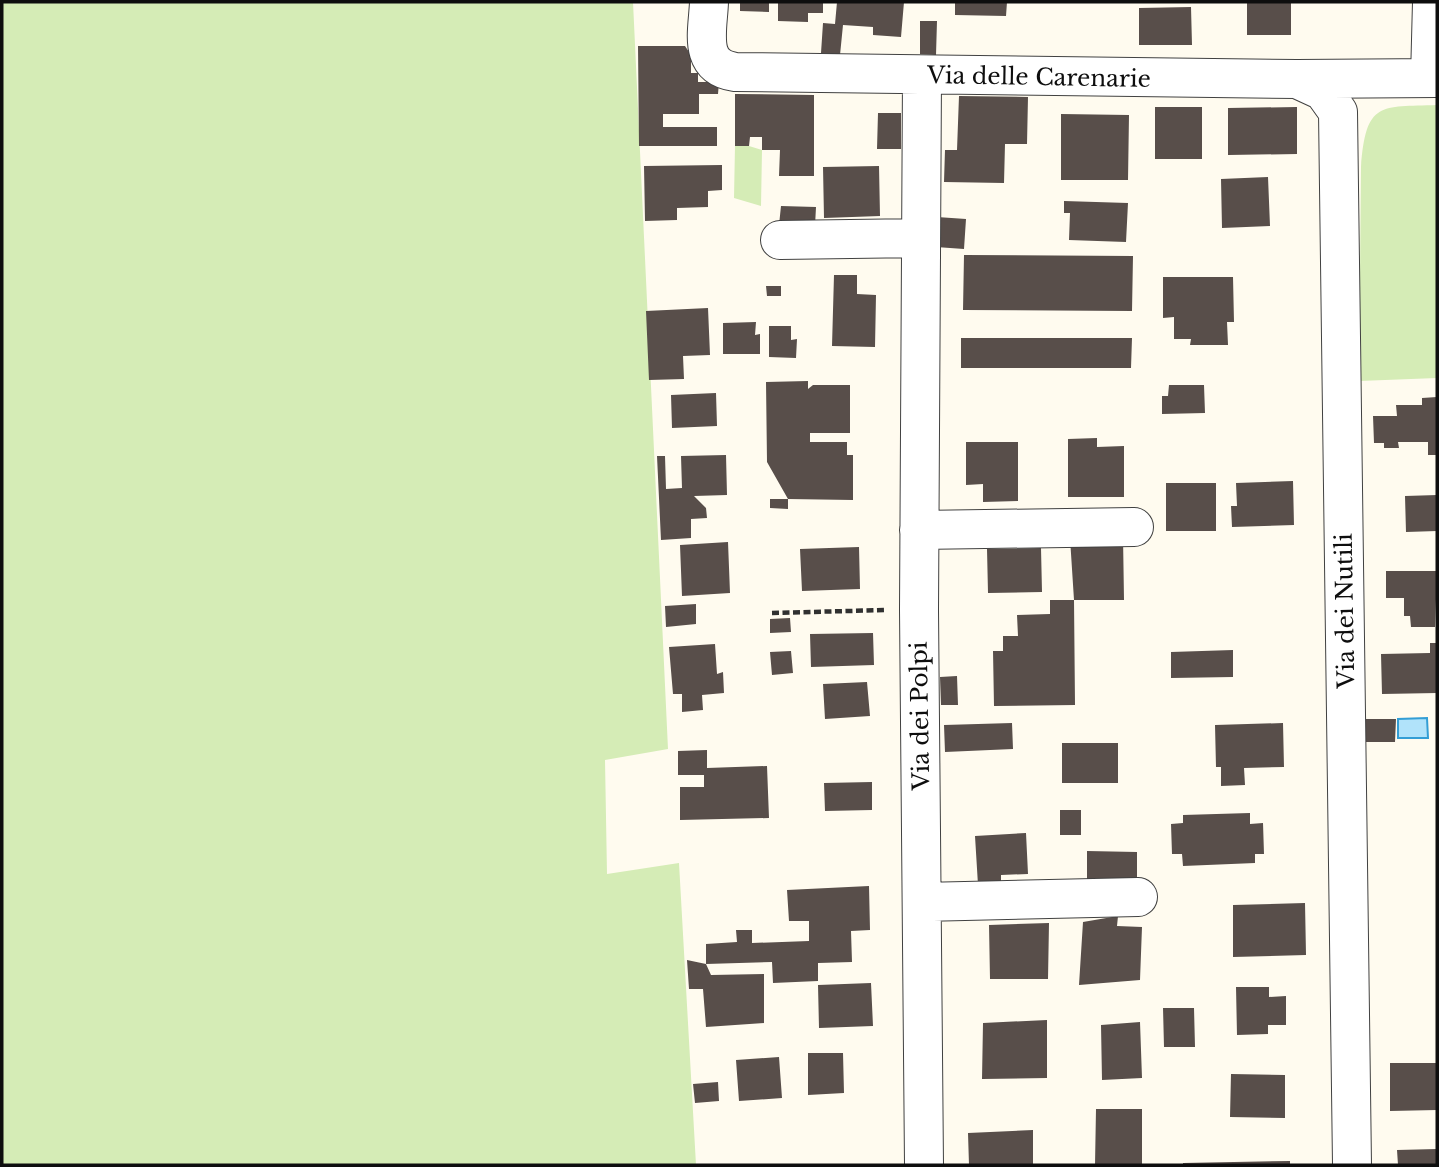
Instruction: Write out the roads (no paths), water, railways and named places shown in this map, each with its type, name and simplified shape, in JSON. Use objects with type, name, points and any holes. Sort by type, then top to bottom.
[{"type":"street","name":"Via delle Carenarie","points":[[709,2],[708,47],[711,60],[715,65],[735,72],[922,76],[1433,78]]},
{"type":"street","points":[[1340,149],[1355,117],[1378,95],[1433,78],[1432,2]]},
{"type":"street","name":"Via dei Polpi","points":[[922,76],[919,610],[924,1165]]},
{"type":"street","name":"Via dei Nutili","points":[[1297,79],[1323,91],[1338,112],[1340,149],[1352,1165]]},
{"type":"street","points":[[780,240],[921,238]]},
{"type":"street","points":[[919,530],[1134,527]]},
{"type":"street","points":[[922,902],[1138,897]]},
{"type":"water","points":[[1427,718],[1428,738],[1398,738],[1398,719]]}]
